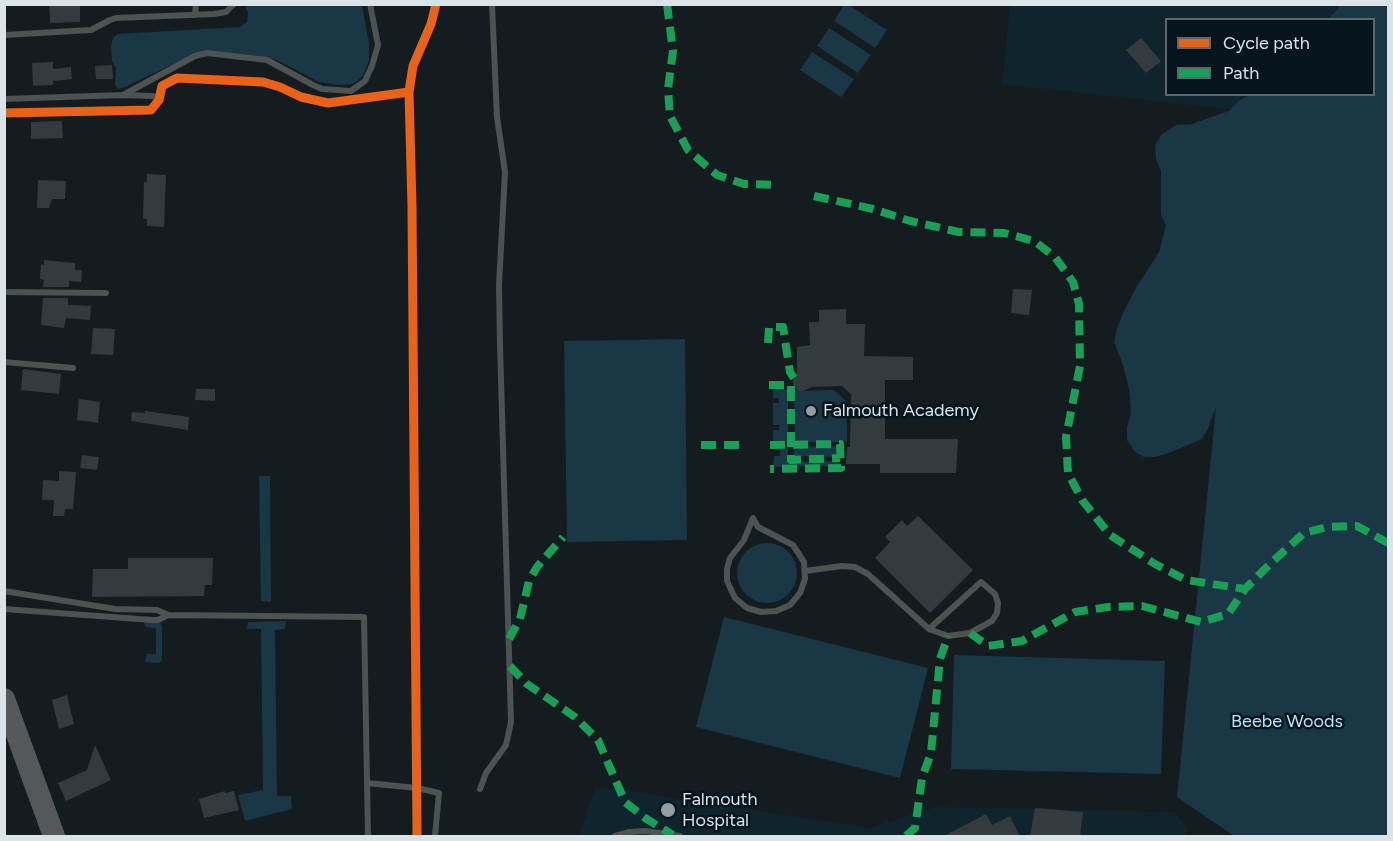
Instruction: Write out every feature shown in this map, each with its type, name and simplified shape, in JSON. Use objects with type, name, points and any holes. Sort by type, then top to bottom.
[{"type":"highway","points":[[4,699],[54,837]]},
{"type":"lane","points":[[195,15],[196,4]]},
{"type":"lane","points":[[4,35],[91,30],[116,18],[226,12],[234,4]]},
{"type":"lane","points":[[123,95],[195,56],[207,53],[267,60],[322,89],[351,91],[365,81],[378,45],[370,4]]},
{"type":"lane","points":[[480,789],[486,773],[506,745],[511,722],[499,285],[505,172],[497,117],[492,4]]},
{"type":"lane","points":[[4,99],[123,95],[160,98]]},
{"type":"lane","points":[[4,292],[106,293]]},
{"type":"lane","points":[[4,362],[73,368]]},
{"type":"lane","points":[[753,518],[758,527],[793,545],[804,562],[805,571],[803,586],[796,600],[783,609],[769,613],[754,611],[740,603],[727,581],[730,558],[744,540],[753,518]]},
{"type":"lane","points":[[805,571],[842,566],[855,567],[868,573],[929,629],[948,636],[980,630],[992,621],[997,613],[998,603],[995,594],[981,582],[929,629]]},
{"type":"lane","points":[[4,591],[115,609],[157,610],[168,615],[364,617],[368,837]]},
{"type":"lane","points":[[4,609],[152,620],[168,615]]},
{"type":"lane","points":[[367,783],[417,788],[439,793],[435,837]]},
{"type":"lane","points":[[615,837],[629,832],[645,831],[680,837]]},
{"type":"shaded area","points":[[1010,5],[1341,5],[1329,18],[1165,18],[1165,96],[1259,96],[1246,111],[1002,84]]},
{"type":"shaded area","name":"Falmouth Hospital","points":[[596,786],[869,828],[935,807],[1175,812],[1187,828],[1186,836],[579,836]]},
{"type":"green space","points":[[245,5],[362,5],[369,43],[369,60],[363,76],[353,84],[339,85],[319,82],[275,59],[213,51],[190,56],[125,87],[118,89],[115,85],[116,68],[112,61],[111,45],[113,38],[118,34],[240,27],[247,22],[248,13]]},
{"type":"green space","points":[[844,5],[849,5],[887,30],[875,48],[834,21]]},
{"type":"green space","name":"Beebe Woods","points":[[1341,5],[1388,5],[1388,836],[1234,836],[1177,797],[1216,407],[1202,439],[1155,457],[1144,457],[1135,452],[1127,440],[1127,427],[1131,414],[1129,389],[1114,342],[1125,309],[1159,252],[1166,226],[1161,214],[1161,171],[1156,159],[1155,145],[1162,134],[1176,125],[1192,124],[1229,111],[1238,101],[1248,96],[1375,96],[1375,18],[1329,18]]},
{"type":"green space","points":[[829,28],[871,55],[858,73],[817,46]]},
{"type":"green space","points":[[812,52],[854,79],[841,97],[800,70]]},
{"type":"green space","points":[[685,339],[687,540],[567,542],[564,341]]},
{"type":"green space","points":[[773,390],[788,390],[788,442],[773,442],[773,430],[779,430],[779,425],[773,425],[773,403],[779,403],[779,398],[773,398]]},
{"type":"green space","points":[[834,390],[847,402],[847,442],[795,442],[794,391]]},
{"type":"green space","points":[[837,446],[837,457],[794,456],[794,447]]},
{"type":"green space","points":[[780,447],[788,447],[788,462],[837,461],[837,466],[773,467],[774,456],[780,456]]},
{"type":"green space","points":[[259,476],[270,476],[271,602],[261,601]]},
{"type":"green space","points":[[767,543],[784,548],[792,556],[797,573],[792,590],[784,598],[767,603],[750,598],[742,590],[737,573],[742,556],[750,548]]},
{"type":"green space","points":[[724,617],[928,668],[900,778],[696,727]]},
{"type":"green space","points":[[286,621],[285,629],[275,630],[277,796],[291,796],[292,809],[245,821],[238,795],[263,790],[261,629],[247,629],[248,622]]},
{"type":"green space","points":[[146,622],[160,623],[162,626],[162,660],[159,663],[145,662],[147,654],[156,654],[156,628],[146,627],[144,624]]},
{"type":"green space","points":[[954,655],[1165,661],[1161,774],[951,769]]},
{"type":"building","points":[[49,4],[80,4],[80,22],[50,23]]},
{"type":"building","points":[[1141,38],[1161,61],[1146,73],[1126,50]]},
{"type":"building","points":[[53,62],[53,69],[71,67],[72,79],[53,81],[53,85],[33,86],[32,63]]},
{"type":"building","points":[[112,65],[113,79],[96,79],[95,66]]},
{"type":"building","points":[[62,121],[63,138],[31,139],[31,122]]},
{"type":"building","points":[[147,174],[166,175],[164,227],[147,226],[147,219],[143,218],[144,182],[147,182]]},
{"type":"building","points":[[38,180],[66,181],[65,199],[52,199],[49,208],[37,208]]},
{"type":"building","points":[[44,260],[75,263],[75,270],[82,270],[81,282],[69,281],[69,287],[43,287],[44,280],[40,279],[41,264],[44,265]]},
{"type":"building","points":[[1013,289],[1032,290],[1029,315],[1011,313]]},
{"type":"building","points":[[43,298],[68,298],[68,305],[91,306],[90,320],[66,318],[64,328],[41,325]]},
{"type":"building","name":"Falmouth Academy","points":[[846,309],[846,324],[865,324],[864,356],[913,357],[913,380],[885,380],[885,439],[958,439],[956,473],[880,473],[880,464],[846,464],[847,447],[850,447],[851,394],[842,386],[812,387],[798,391],[793,385],[793,379],[797,376],[797,347],[810,345],[809,322],[819,322],[819,310]]},
{"type":"building","points":[[93,328],[115,329],[113,355],[91,354]]},
{"type":"building","points":[[23,369],[61,374],[59,394],[21,390]]},
{"type":"building","points":[[196,389],[215,389],[215,401],[195,400]]},
{"type":"building","points":[[79,399],[100,402],[98,423],[77,420]]},
{"type":"building","points":[[145,411],[189,417],[188,430],[131,421],[132,412],[145,413]]},
{"type":"building","points":[[82,455],[99,457],[97,470],[80,468]]},
{"type":"building","points":[[59,471],[76,472],[73,509],[65,509],[64,516],[53,516],[54,500],[42,500],[43,480],[59,481]]},
{"type":"building","points":[[918,516],[973,570],[930,613],[875,558],[890,542],[885,537],[902,520],[907,526]]},
{"type":"building","points":[[128,558],[213,558],[212,585],[205,585],[204,596],[92,597],[93,569],[128,569]]},
{"type":"building","points":[[67,695],[74,724],[59,729],[52,700]]},
{"type":"building","points":[[95,745],[111,780],[66,801],[58,783],[87,770]]},
{"type":"building","points":[[225,791],[225,793],[234,791],[239,810],[204,818],[199,799]]},
{"type":"building","points":[[1035,808],[1083,812],[1080,837],[1030,837]]},
{"type":"building","points":[[986,814],[992,825],[1010,816],[1020,837],[942,837]]},
{"type":"marked path","points":[[667,4],[673,51],[668,89],[670,116],[688,150],[717,175],[744,184],[777,185]]},
{"type":"marked path","points":[[814,196],[959,232],[1004,233],[1034,241],[1055,257],[1073,282],[1079,304],[1080,366],[1066,437],[1068,473],[1082,500],[1110,535],[1155,564],[1186,580],[1245,589]]},
{"type":"marked path","points":[[768,343],[769,327],[783,327],[790,372],[794,378]]},
{"type":"marked path","points":[[769,385],[791,385],[791,460],[840,458]]},
{"type":"marked path","points":[[770,445],[840,444],[841,468],[770,469]]},
{"type":"marked path","points":[[701,445],[742,445]]},
{"type":"marked path","points":[[970,633],[988,646],[1022,641],[1075,612],[1108,607],[1142,606],[1201,622],[1228,614],[1245,589],[1304,533],[1327,527],[1357,526],[1388,543]]},
{"type":"marked path","points":[[509,639],[520,619],[529,581],[537,567],[563,537]]},
{"type":"marked path","points":[[906,836],[915,828],[922,778],[931,753],[940,659],[948,636]]},
{"type":"marked path","points":[[510,666],[527,684],[575,717],[598,740],[625,802],[645,818],[673,835]]},
{"type":"cycle path","points":[[417,836],[409,92],[413,66],[431,24],[436,4]]},
{"type":"cycle path","points":[[4,113],[151,110],[159,100],[162,86],[177,78],[263,82],[301,97],[328,103],[409,92]]},
{"type":"place","name":"Falmouth Academy","points":[[811,411]]},
{"type":"place","name":"Falmouth Hospital","points":[[668,810]]}]
